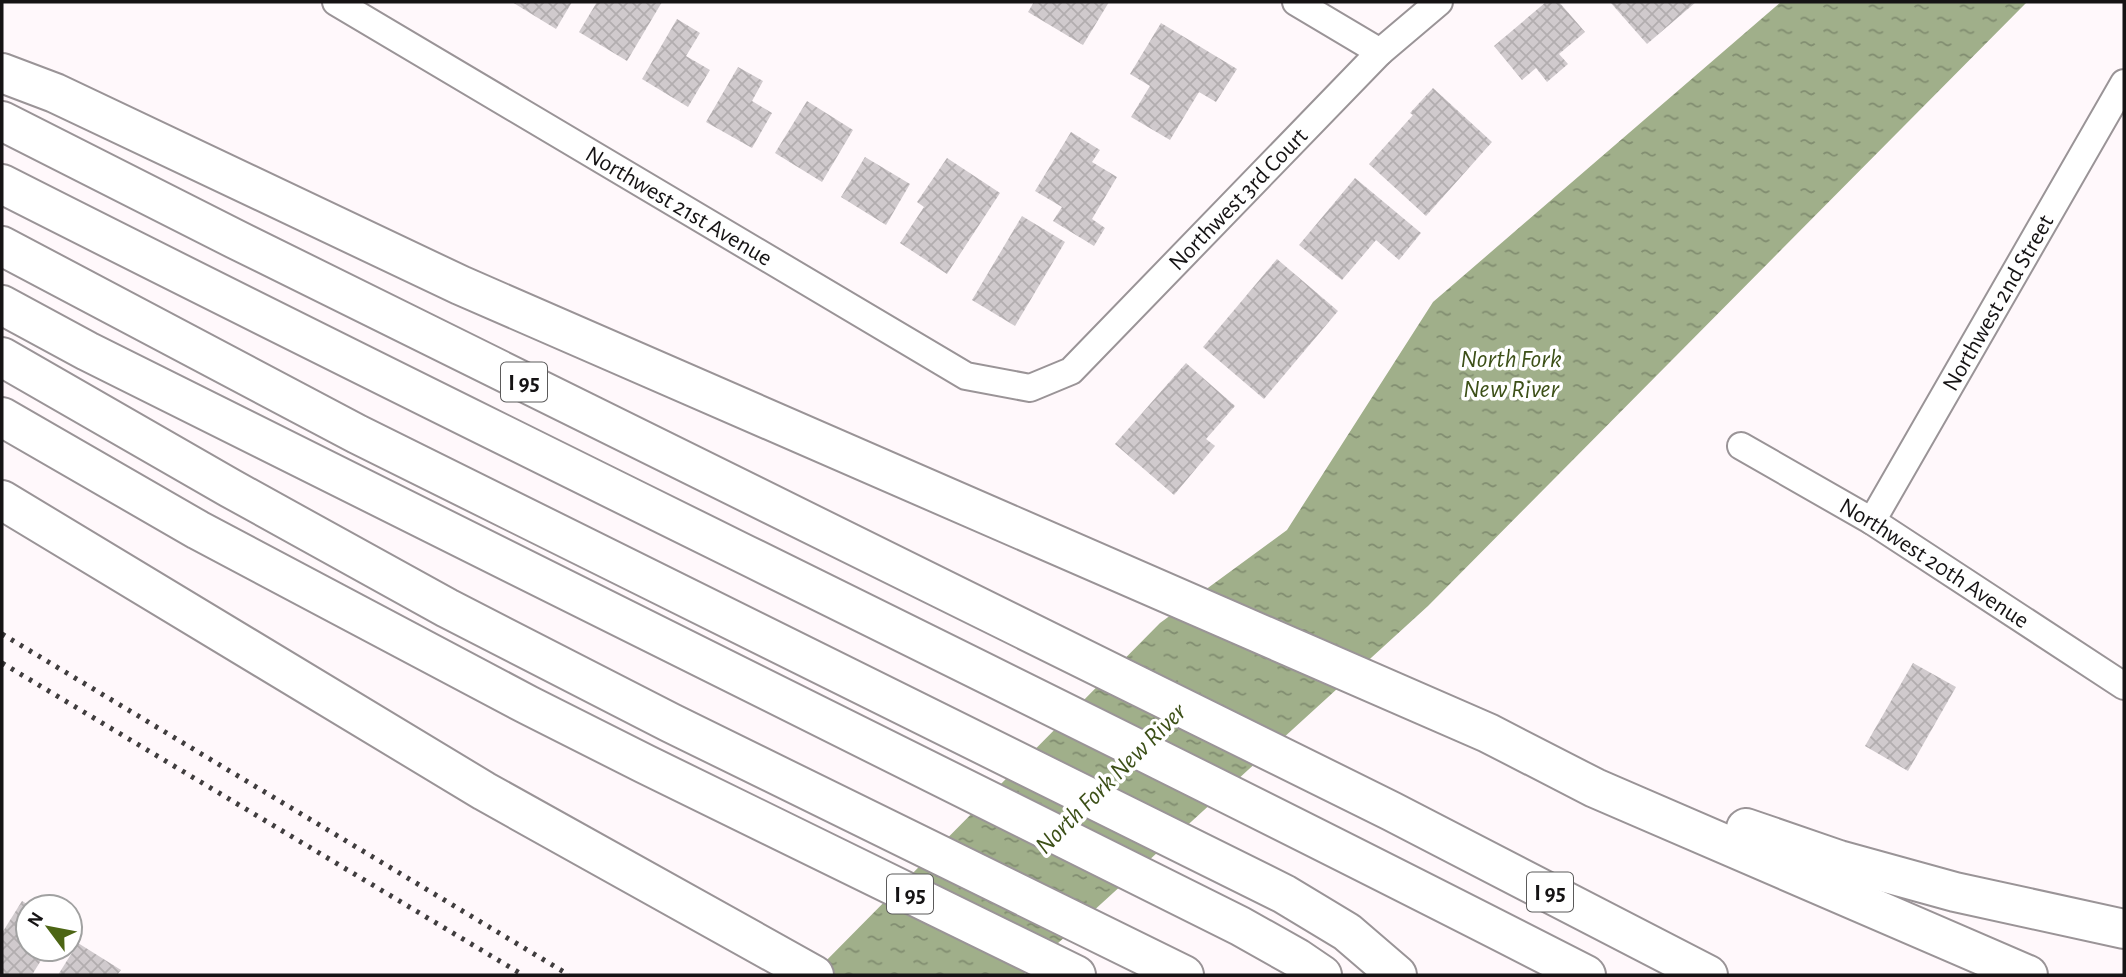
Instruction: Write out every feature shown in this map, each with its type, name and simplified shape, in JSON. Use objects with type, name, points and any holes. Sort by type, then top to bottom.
[{"type":"highway","points":[[2,73],[55,93],[460,285],[1488,733],[1595,788],[2028,975]]},
{"type":"highway","name":"I 95","points":[[2,121],[1391,811],[1708,975]]},
{"type":"highway","points":[[2,184],[317,343],[1322,840],[1586,975]]},
{"type":"highway","points":[[2,246],[358,434],[1284,894],[1347,932],[1397,975]]},
{"type":"highway","points":[[2,305],[87,351],[1240,926],[1322,975]]},
{"type":"highway","points":[[2,357],[447,608],[812,793],[1184,975]]},
{"type":"highway","name":"I 95","points":[[2,417],[198,530],[528,705],[1065,970]]},
{"type":"highway","points":[[2,500],[484,791],[814,975]]},
{"type":"highway","points":[[1488,733],[1839,860],[1955,892],[2124,929]]},
{"type":"street","name":"Northwest 21st Avenue","points":[[336,2],[966,376],[1030,388]]},
{"type":"street","points":[[1296,2],[1380,52]]},
{"type":"street","name":"Northwest 3rd Court","points":[[1030,388],[1071,371],[1380,52],[1439,2]]},
{"type":"street","name":"Northwest 2nd Street","points":[[1872,521],[2124,83]]},
{"type":"street","name":"Northwest 20th Avenue","points":[[1741,446],[1872,521],[2124,686]]},
{"type":"water","name":"North Fork New River","points":[[1781,2],[2027,2],[1428,606],[1023,975],[812,975],[1160,623],[1287,530],[1433,302]]},
{"type":"building","points":[[512,2],[572,2],[556,29]]},
{"type":"building","points":[[597,2],[662,2],[627,61],[579,32]]},
{"type":"building","points":[[1034,2],[1109,2],[1083,45],[1028,12]]},
{"type":"building","points":[[1546,2],[1559,2],[1585,32],[1559,54],[1568,64],[1547,82],[1536,68],[1522,80],[1494,46]]},
{"type":"building","points":[[1610,2],[1696,2],[1647,44]]},
{"type":"building","points":[[677,19],[700,33],[686,56],[710,70],[688,107],[642,79]]},
{"type":"building","points":[[1161,23],[1237,69],[1216,102],[1199,92],[1170,140],[1131,117],[1150,86],[1130,74]]},
{"type":"building","points":[[738,67],[763,81],[752,101],[772,113],[752,148],[706,122]]},
{"type":"building","points":[[1433,88],[1492,142],[1426,216],[1369,164]]},
{"type":"building","points":[[807,101],[853,130],[822,182],[775,153]]},
{"type":"building","points":[[1071,132],[1100,150],[1092,162],[1117,177],[1092,219],[1105,228],[1094,246],[1053,221],[1062,207],[1035,191]]},
{"type":"building","points":[[865,157],[910,184],[886,225],[841,197]]},
{"type":"building","points":[[947,158],[1000,193],[947,274],[900,243],[924,207],[917,202]]},
{"type":"building","points":[[1355,178],[1421,233],[1399,260],[1376,240],[1342,280],[1299,245]]},
{"type":"building","points":[[1022,216],[1065,242],[1015,326],[972,300]]},
{"type":"building","points":[[1277,259],[1338,311],[1264,399],[1203,347]]},
{"type":"building","points":[[1186,363],[1235,406],[1206,439],[1215,446],[1174,495],[1115,444]]},
{"type":"building","points":[[1913,663],[1956,687],[1908,771],[1865,746]]},
{"type":"building","points":[[14,914],[14,963],[39,963],[32,975],[2,975],[2,933]]},
{"type":"building","points":[[84,947],[121,970],[117,975],[58,975],[66,963],[84,963]]},
{"type":"railway","points":[[2,634],[569,975]]},
{"type":"railway","points":[[2,663],[523,975]]}]
